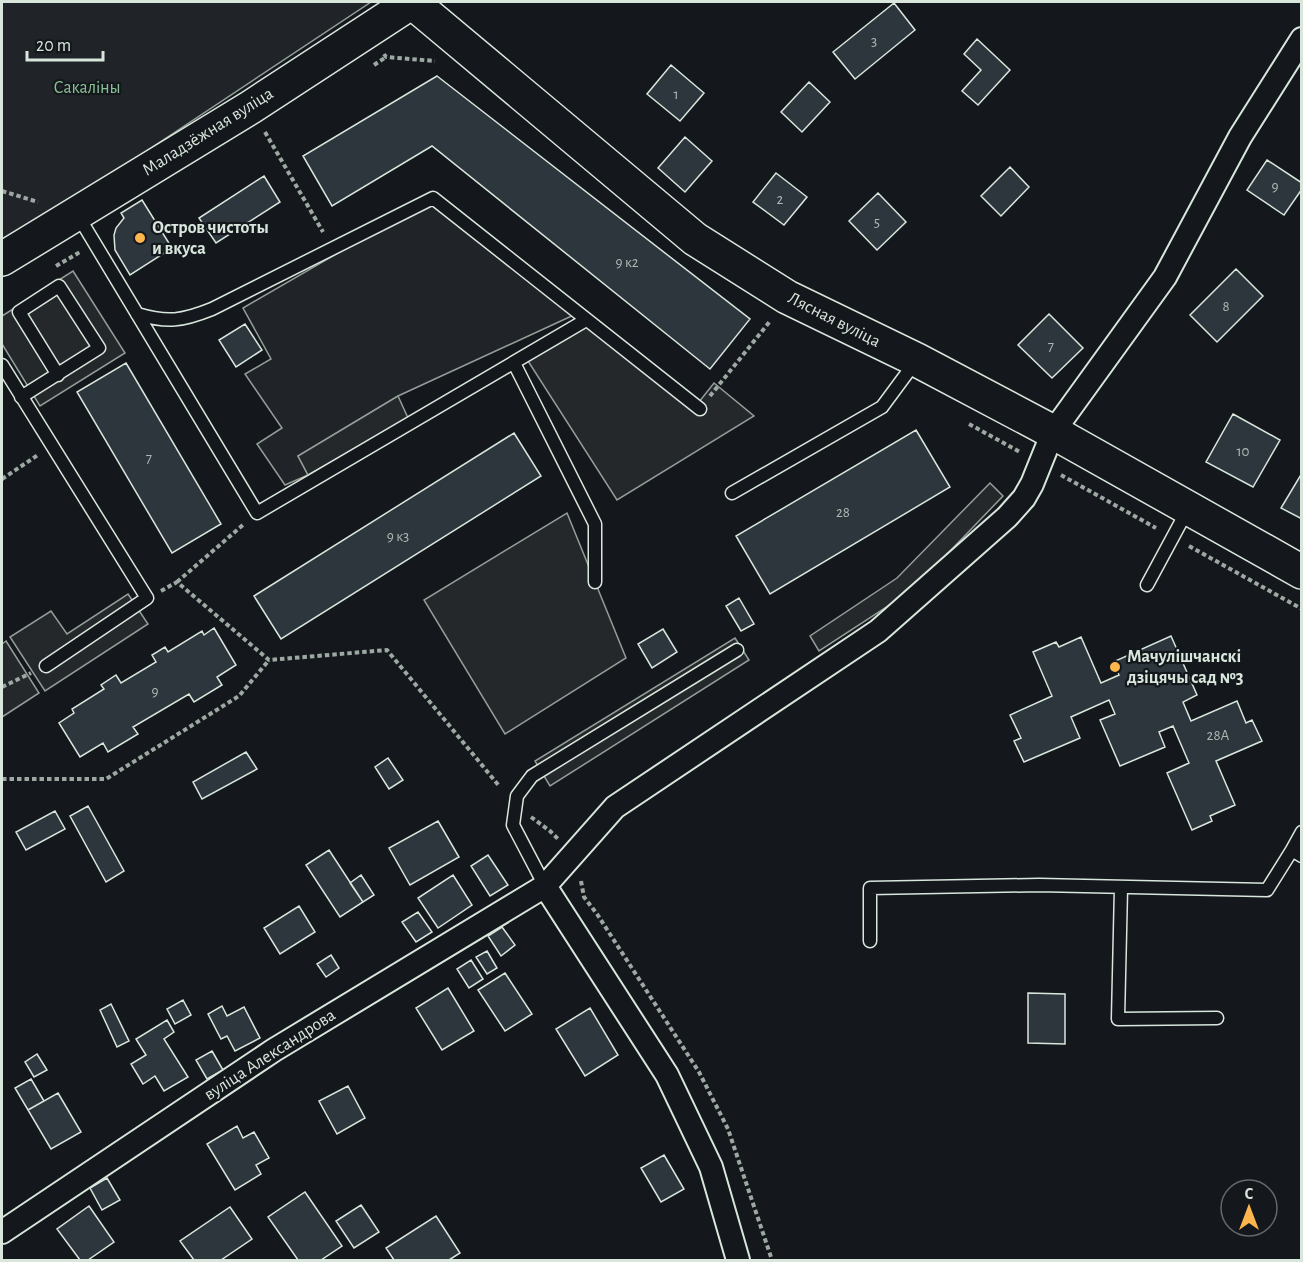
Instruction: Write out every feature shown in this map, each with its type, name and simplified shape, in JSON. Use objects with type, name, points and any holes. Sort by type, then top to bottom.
[{"type":"main road","name":"Маладзёжная вуліца","points":[[2,258],[251,107],[412,2]]},
{"type":"main road","name":"Лясная вуліца","points":[[412,2],[695,239],[787,297],[917,360],[1053,432],[1302,572]]},
{"type":"street","name":"вуліца Александрова","points":[[2,1232],[274,1050],[545,886],[615,807],[879,631],[999,525],[1024,498],[1053,432],[1165,277],[1240,137],[1302,39]]},
{"type":"street","points":[[545,886],[667,1075],[711,1167],[738,1260]]},
{"type":"lane","points":[[137,314],[157,320],[188,319],[433,198],[700,410]]},
{"type":"lane","points":[[76,213],[257,513],[585,320]]},
{"type":"lane","points":[[21,397],[58,375],[99,348],[59,286],[19,312],[58,375]]},
{"type":"lane","points":[[732,493],[882,407],[917,360]]},
{"type":"lane","points":[[514,363],[595,525],[595,582]]},
{"type":"lane","points":[[2,365],[147,598],[46,666]]},
{"type":"lane","points":[[1147,585],[1188,509]]},
{"type":"lane","points":[[545,886],[513,825],[517,796],[532,776],[737,650]]},
{"type":"lane","points":[[870,941],[870,888],[1040,885],[1267,890],[1297,853],[1302,832]]},
{"type":"lane","points":[[1121,888],[1118,1019],[1217,1018]]},
{"type":"path","points":[[251,107],[333,248]]},
{"type":"path","points":[[2,191],[42,203]]},
{"type":"path","points":[[700,410],[787,297]]},
{"type":"path","points":[[2,479],[51,447]]},
{"type":"path","points":[[147,598],[177,582],[257,513]]},
{"type":"path","points":[[177,582],[269,660],[387,650],[515,806]]},
{"type":"path","points":[[2,779],[106,779],[239,696],[269,660]]},
{"type":"path","points":[[2,687],[46,666]]},
{"type":"green space","name":"Сакаліны","points":[[2,2],[371,2],[2,247]]},
{"type":"green space","points":[[433,198],[576,314],[398,396],[298,456],[308,475],[285,485],[257,444],[282,428],[245,374],[271,359],[243,308]]},
{"type":"shaded area","points":[[73,271],[125,353],[40,406],[2,344],[2,316]]},
{"type":"shaded area","points":[[596,321],[699,402],[714,383],[754,416],[617,500],[528,361]]},
{"type":"shaded area","points":[[398,396],[408,418],[308,475],[298,456]]},
{"type":"shaded area","points":[[990,483],[1003,496],[928,574],[902,597],[819,651],[810,636],[897,578]]},
{"type":"shaded area","points":[[567,513],[626,658],[505,734],[424,600]]},
{"type":"shaded area","points":[[128,594],[148,624],[45,691],[10,637],[51,611],[67,634]]},
{"type":"shaded area","points":[[735,638],[749,660],[550,786],[535,761]]},
{"type":"shaded area","points":[[6,641],[39,693],[2,717],[2,644]]},
{"type":"building","points":[[894,3],[915,30],[855,79],[833,52]]},
{"type":"building","points":[[977,39],[1010,70],[978,105],[962,91],[981,70],[964,54]]},
{"type":"building","points":[[671,65],[704,93],[680,121],[647,94]]},
{"type":"building","points":[[437,76],[750,319],[710,369],[432,146],[332,206],[303,156]]},
{"type":"building","points":[[809,82],[830,102],[802,132],[781,112]]},
{"type":"building","points":[[685,137],[712,161],[685,192],[658,168]]},
{"type":"building","points":[[1267,160],[1302,183],[1302,189],[1284,215],[1247,190]]},
{"type":"building","points":[[1010,167],[1029,187],[1001,216],[981,196]]},
{"type":"building","points":[[776,173],[807,197],[784,225],[753,202]]},
{"type":"building","points":[[264,176],[280,202],[216,243],[199,218]]},
{"type":"building","points":[[878,193],[906,222],[877,250],[849,221]]},
{"type":"building","name":"Остров чистоты и вкуса","points":[[142,200],[172,248],[130,275],[115,250],[114,235],[116,228],[124,218],[121,213]]},
{"type":"building","points":[[1236,269],[1263,296],[1217,342],[1190,315]]},
{"type":"building","points":[[1049,314],[1083,348],[1052,378],[1018,345]]},
{"type":"building","points":[[245,324],[262,350],[236,367],[219,340]]},
{"type":"building","points":[[126,363],[221,524],[172,553],[77,392]]},
{"type":"building","points":[[1233,414],[1280,440],[1253,487],[1206,462]]},
{"type":"building","points":[[916,430],[950,487],[770,594],[736,536]]},
{"type":"building","points":[[514,433],[541,476],[281,639],[254,596]]},
{"type":"building","points":[[1302,473],[1302,519],[1281,508]]},
{"type":"building","points":[[739,598],[754,624],[741,631],[726,606]]},
{"type":"building","points":[[214,628],[236,665],[217,677],[222,685],[194,702],[189,694],[133,727],[138,734],[108,752],[103,743],[80,757],[59,723],[74,713],[72,709],[104,689],[101,685],[116,675],[121,683],[156,662],[152,655],[165,647],[168,652],[202,631],[204,635]]},
{"type":"building","points":[[663,629],[677,652],[652,668],[638,644]]},
{"type":"building","points":[[1171,636],[1197,695],[1183,702],[1191,721],[1237,701],[1246,723],[1252,720],[1262,741],[1216,761],[1235,805],[1210,816],[1212,821],[1192,830],[1167,773],[1189,763],[1173,726],[1159,732],[1165,747],[1120,766],[1100,720],[1115,714],[1109,700],[1071,717],[1080,738],[1024,762],[1014,741],[1021,738],[1010,715],[1052,696],[1033,652],[1056,642],[1059,647],[1081,637],[1101,683],[1119,675],[1113,662]]},
{"type":"building","points":[[246,752],[257,769],[202,799],[193,782]]},
{"type":"building","points":[[388,758],[403,780],[389,789],[375,767]]},
{"type":"building","points":[[88,806],[124,871],[106,882],[70,816]]},
{"type":"building","points":[[55,811],[65,829],[26,850],[16,832]]},
{"type":"building","points":[[438,821],[459,857],[410,885],[389,848]]},
{"type":"building","points":[[329,850],[363,902],[340,917],[306,865]]},
{"type":"building","points":[[488,855],[508,885],[490,896],[471,866]]},
{"type":"building","points":[[361,875],[374,895],[363,902],[350,883]]},
{"type":"building","points":[[453,875],[472,905],[438,928],[418,898]]},
{"type":"building","points":[[299,906],[315,932],[280,954],[264,928]]},
{"type":"building","points":[[418,912],[432,932],[416,942],[402,922]]},
{"type":"building","points":[[502,927],[515,945],[501,956],[488,936]]},
{"type":"building","points":[[487,951],[497,968],[487,974],[476,957]]},
{"type":"building","points":[[331,955],[339,968],[326,977],[317,964]]},
{"type":"building","points":[[471,960],[483,979],[469,988],[457,969]]},
{"type":"building","points":[[505,973],[532,1014],[505,1031],[478,990]]},
{"type":"building","points":[[448,988],[474,1031],[442,1050],[416,1008]]},
{"type":"building","points":[[1028,993],[1065,994],[1065,1044],[1028,1043]]},
{"type":"building","points":[[183,1000],[191,1015],[175,1024],[167,1009]]},
{"type":"building","points":[[111,1004],[129,1041],[117,1047],[100,1010]]},
{"type":"building","points":[[222,1006],[227,1016],[244,1007],[260,1038],[235,1051],[227,1036],[221,1039],[208,1014]]},
{"type":"building","points":[[590,1008],[618,1055],[585,1076],[556,1029]]},
{"type":"building","points":[[167,1020],[174,1032],[164,1039],[188,1077],[164,1091],[155,1076],[143,1084],[131,1064],[146,1055],[136,1039]]},
{"type":"building","points":[[212,1051],[223,1070],[207,1079],[196,1060]]},
{"type":"building","points":[[37,1054],[47,1070],[34,1077],[25,1062]]},
{"type":"building","points":[[31,1079],[44,1101],[28,1110],[15,1088]]},
{"type":"building","points":[[348,1086],[365,1118],[337,1134],[319,1101]]},
{"type":"building","points":[[58,1093],[81,1132],[51,1149],[28,1110]]},
{"type":"building","points":[[237,1126],[243,1138],[254,1132],[269,1158],[256,1165],[261,1174],[235,1190],[207,1144]]},
{"type":"building","points":[[664,1155],[684,1189],[661,1202],[641,1168]]},
{"type":"building","points":[[107,1178],[120,1200],[102,1210],[90,1188]]},
{"type":"building","points":[[305,1192],[342,1246],[321,1260],[298,1260],[268,1217]]},
{"type":"building","points":[[361,1205],[379,1232],[354,1248],[336,1221]]},
{"type":"building","points":[[89,1206],[114,1242],[88,1260],[80,1260],[57,1229]]},
{"type":"building","points":[[230,1207],[252,1239],[221,1260],[194,1260],[180,1241]]},
{"type":"building","points":[[436,1216],[460,1253],[449,1260],[394,1260],[386,1248]]},
{"type":"place","name":"Остров чистоты и вкуса","points":[[140,238]]},
{"type":"place","name":"Мачулішчанскі дзіцячы сад №3","points":[[1115,667]]}]
